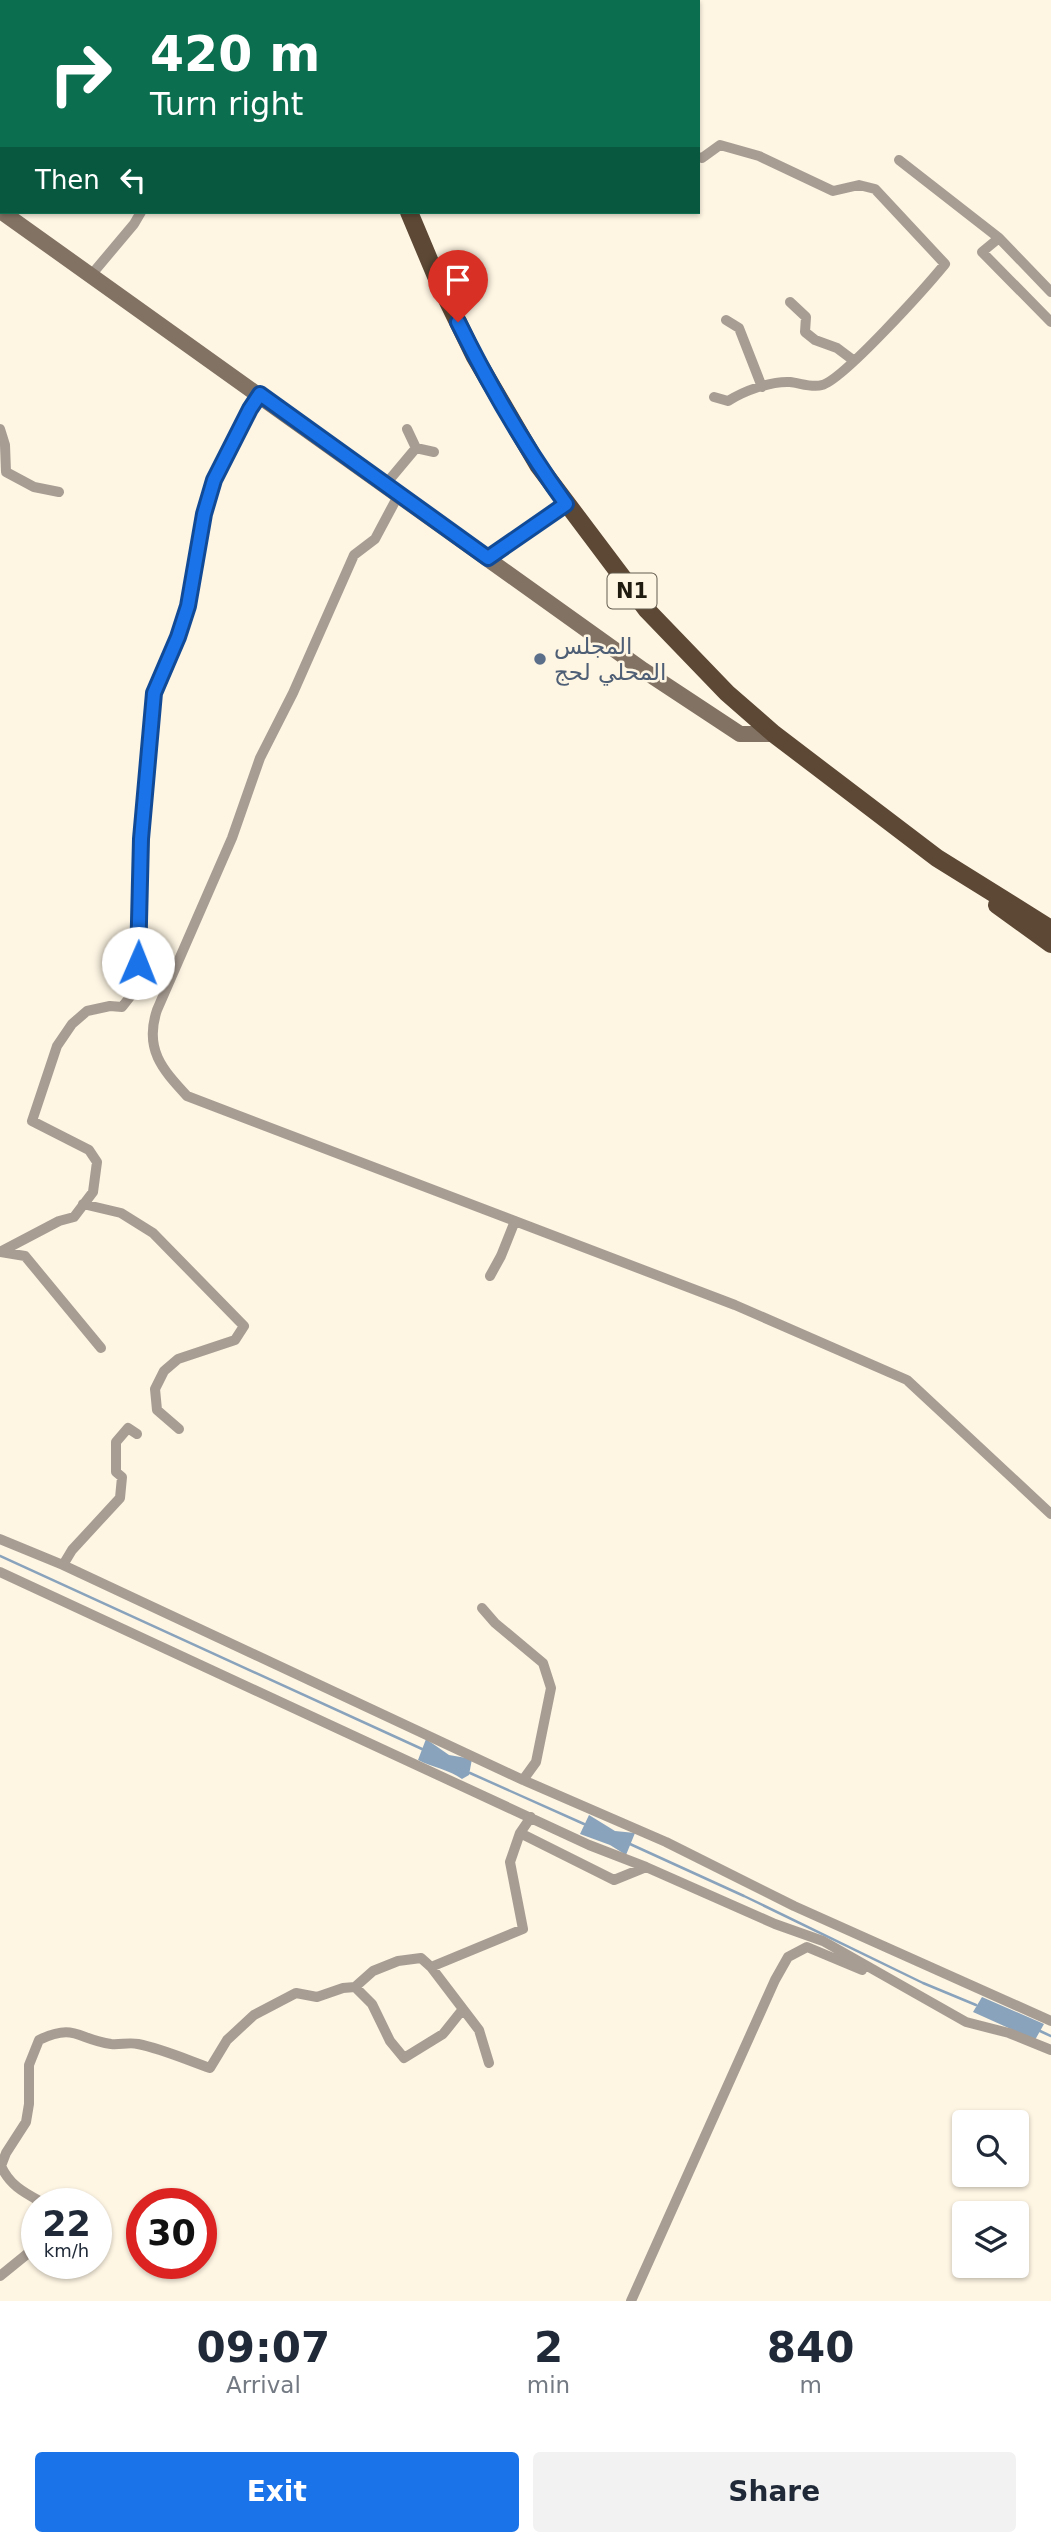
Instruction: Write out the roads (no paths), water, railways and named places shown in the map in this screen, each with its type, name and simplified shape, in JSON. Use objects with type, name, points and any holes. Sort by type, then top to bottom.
[{"type":"highway","name":"N1","points":[[410,214],[438,281],[475,357],[538,466],[647,610],[727,693],[774,734],[1051,944]]},
{"type":"highway","name":"N1","points":[[965,878],[1023,909],[1051,929]]},
{"type":"main road","points":[[5,214],[643,670],[740,734],[774,734]]},
{"type":"main road","points":[[488,558],[566,504]]},
{"type":"street","points":[[700,158],[720,145],[760,156],[833,191],[859,185],[875,189],[945,264],[919,295],[840,375],[822,385],[789,382],[737,394],[728,401],[714,397]]},
{"type":"street","points":[[899,160],[999,238],[1051,292]]},
{"type":"street","points":[[92,274],[140,214]]},
{"type":"street","points":[[999,238],[982,252],[1051,323]]},
{"type":"street","points":[[790,302],[806,317],[805,332],[815,341],[837,348],[853,360]]},
{"type":"street","points":[[726,320],[739,328],[762,387]]},
{"type":"street","points":[[0,1252],[59,1221],[74,1217],[93,1192],[97,1162],[89,1150],[32,1121],[57,1046],[72,1024],[88,1011],[110,1006],[122,1007],[137,988],[141,839],[154,693],[188,606],[204,514],[214,480],[260,394]]},
{"type":"street","points":[[0,429],[5,445],[6,472],[34,487],[60,492]]},
{"type":"street","points":[[407,429],[416,448]]},
{"type":"street","points":[[416,448],[392,489],[375,539],[354,555],[293,693],[260,758],[233,838],[150,1030],[162,1068],[187,1096],[735,1304],[907,1380],[1051,1514]]},
{"type":"street","points":[[416,448],[434,452]]},
{"type":"street","points":[[83,1204],[121,1213],[153,1233],[244,1326],[234,1340],[178,1359],[164,1371],[155,1389],[157,1410],[179,1429]]},
{"type":"street","points":[[490,1276],[515,1221]]},
{"type":"street","points":[[0,1252],[25,1256],[101,1348]]},
{"type":"street","points":[[63,1565],[72,1550],[120,1498],[122,1477],[117,1472],[116,1442],[128,1428],[137,1434]]},
{"type":"street","points":[[0,1539],[63,1565],[523,1780],[666,1842],[794,1906],[1051,2021]]},
{"type":"street","points":[[0,1572],[589,1845],[823,1941],[965,2022],[1009,2033],[1051,2050]]},
{"type":"street","points":[[482,1608],[495,1623],[543,1662],[551,1688],[536,1762],[523,1780]]},
{"type":"street","points":[[431,1967],[523,1929],[510,1862],[520,1833],[531,1817]]},
{"type":"street","points":[[520,1833],[614,1880],[646,1867]]},
{"type":"street","points":[[806,1935],[807,1947]]},
{"type":"street","points":[[807,1947],[859,1969],[876,1973]]},
{"type":"street","points":[[631,2301],[775,1980],[789,1957],[807,1947]]},
{"type":"street","points":[[21,2191],[6,2178],[1,2166],[26,2122],[29,2065],[39,2040],[57,2032],[72,2032],[113,2044],[134,2043],[154,2047],[210,2068],[227,2040],[254,2015],[296,1993],[317,1997],[355,1987],[373,1971],[398,1961],[421,1958],[431,1967],[479,2030],[489,2063]]},
{"type":"street","points":[[355,1987],[372,2004],[390,2041],[404,2058],[443,2034],[463,2009]]},
{"type":"street","points":[[0,2276],[21,2259]]},
{"type":"water","points":[[426,1739],[449,1755],[472,1759],[469,1775],[462,1779],[418,1760]]},
{"type":"water","points":[[589,1815],[615,1831],[635,1833],[626,1855],[610,1845],[580,1834]]},
{"type":"water","points":[[982,1997],[1044,2024],[1035,2040],[973,2012]]},
{"type":"waterway","points":[[0,1556],[422,1749]]},
{"type":"waterway","points":[[470,1773],[584,1824]]},
{"type":"waterway","points":[[630,1844],[923,1983],[976,2005]]},
{"type":"waterway","points":[[1040,2031],[1051,2036]]},
{"type":"place","name":"المجلس المحلي لحج","points":[[540,659]]}]
